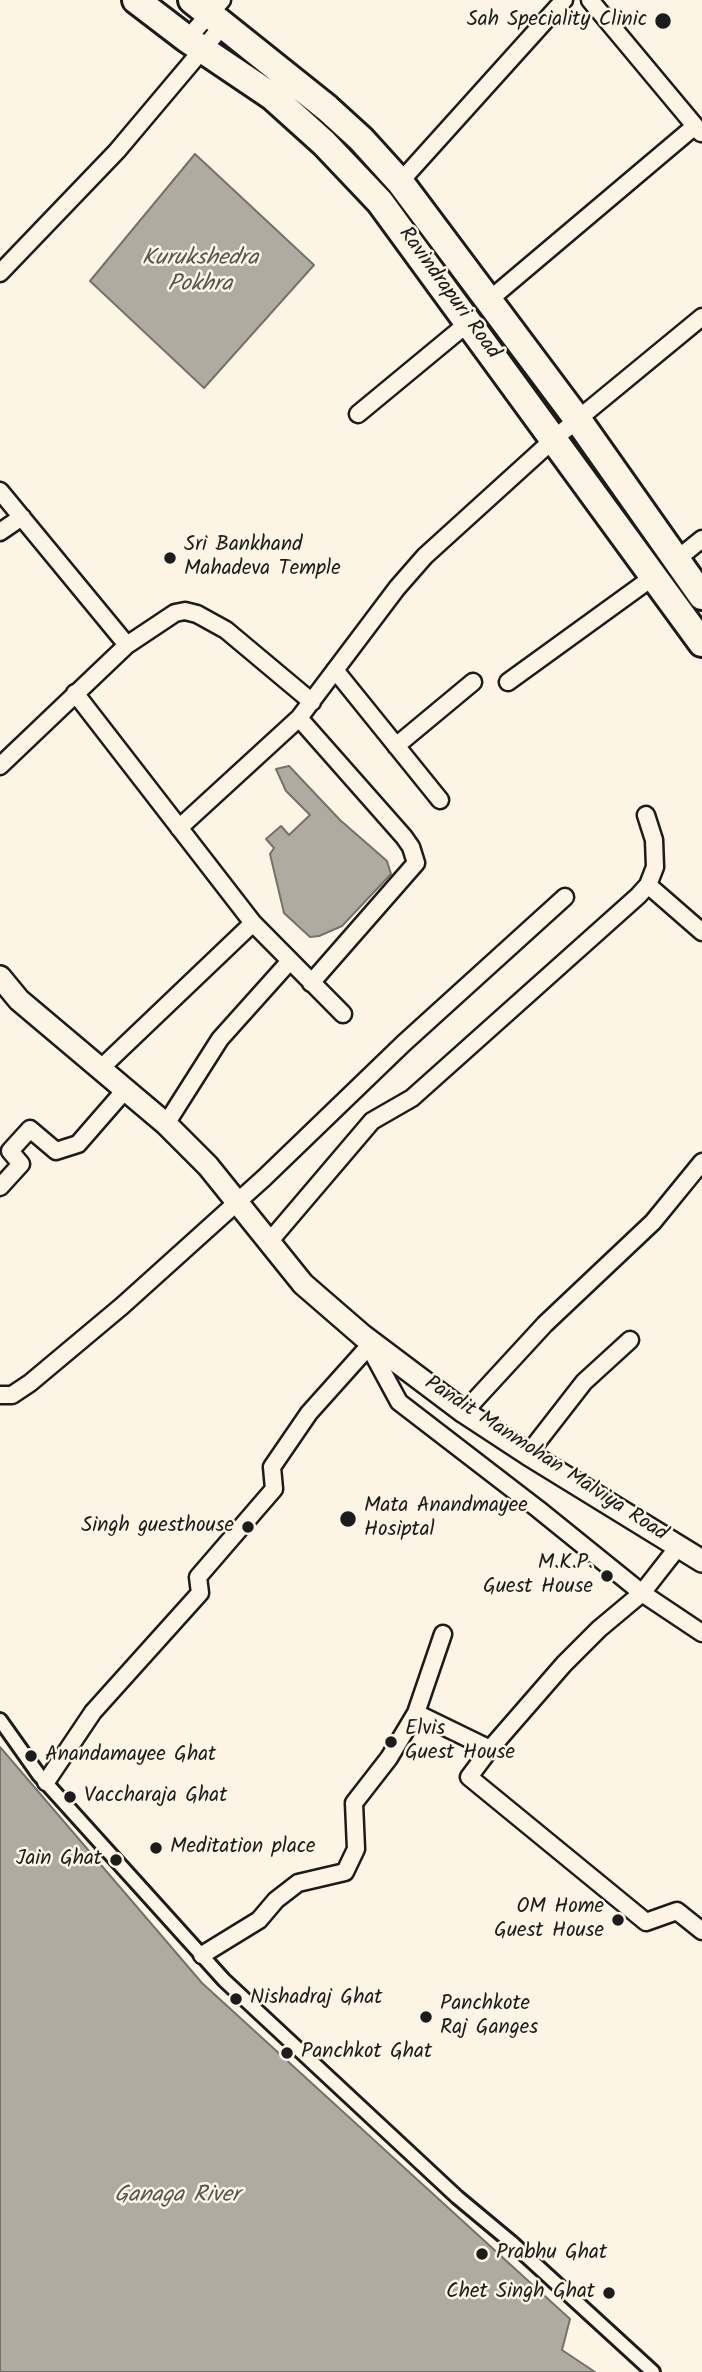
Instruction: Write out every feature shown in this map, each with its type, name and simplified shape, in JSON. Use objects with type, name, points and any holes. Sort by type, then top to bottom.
[{"type":"main road","name":"Ravindrapuri Road","points":[[136,0],[194,45],[273,97],[356,175],[380,202],[555,438],[702,643]]},
{"type":"main road","name":"Ravindrapuri Road","points":[[212,9],[361,139],[400,182],[578,420],[702,596]]},
{"type":"street","points":[[400,182],[564,0]]},
{"type":"street","points":[[489,300],[699,130],[590,0]]},
{"type":"street","points":[[0,274],[117,151],[194,45],[212,9]]},
{"type":"street","points":[[179,828],[299,718],[425,556],[555,438],[702,317]]},
{"type":"street","points":[[358,414],[468,323]]},
{"type":"street","points":[[0,491],[127,645]]},
{"type":"street","points":[[0,532],[22,517]]},
{"type":"street","points":[[676,560],[702,539]]},
{"type":"street","points":[[508,682],[653,577]]},
{"type":"street","points":[[0,766],[127,645],[175,612],[185,611],[212,621],[247,646],[313,702]]},
{"type":"street","points":[[335,670],[440,800]]},
{"type":"street","points":[[396,746],[473,682]]},
{"type":"street","points":[[75,693],[253,923],[343,1014]]},
{"type":"street","points":[[299,718],[404,837],[411,847],[416,863],[311,983]]},
{"type":"street","points":[[269,1242],[372,1121],[412,1098],[618,916],[648,885],[654,867],[655,852],[646,815]]},
{"type":"street","points":[[648,885],[702,932]]},
{"type":"street","points":[[0,1395],[12,1395],[30,1383],[122,1306],[237,1203],[404,1043],[565,897]]},
{"type":"street","points":[[100,1069],[253,923]]},
{"type":"street","points":[[166,1124],[220,1039],[289,961]]},
{"type":"street","name":"Pandit Manmohan Malviya Road","points":[[0,976],[19,1000],[166,1124],[208,1166],[303,1284],[366,1341],[464,1412],[528,1454],[702,1561]]},
{"type":"street","points":[[0,1187],[21,1164],[10,1151],[30,1129],[56,1151],[78,1144],[125,1090]]},
{"type":"street","points":[[464,1412],[545,1324],[653,1222],[702,1162]]},
{"type":"street","points":[[528,1454],[584,1382],[630,1340]]},
{"type":"street","points":[[46,1782],[93,1712],[200,1593],[198,1577],[274,1489],[272,1468],[309,1413],[366,1341],[399,1402],[642,1593],[702,1633]]},
{"type":"street","points":[[678,1547],[642,1593],[599,1629],[564,1664],[468,1777],[646,1922],[677,1911],[702,1931]]},
{"type":"street","points":[[202,1955],[259,1920],[276,1899],[298,1883],[345,1871],[356,1849],[354,1803],[389,1758],[416,1713],[443,1634]]},
{"type":"street","points":[[416,1713],[490,1749]]},
{"type":"street","points":[[0,1720],[46,1782],[224,1980],[457,2197],[511,2242],[653,2372]]},
{"type":"water","name":"Kurukshedra Pokhra","points":[[195,154],[314,265],[204,388],[90,281]]},
{"type":"water","points":[[289,766],[340,820],[387,861],[391,874],[342,926],[319,936],[310,937],[284,913],[270,854],[274,848],[266,839],[281,826],[289,835],[310,815],[286,791],[276,769]]},
{"type":"water","name":"Ganaga River","points":[[0,1747],[202,1983],[570,2319],[562,2350],[595,2372],[0,2372]]},
{"type":"place","name":"Sah Speciality Clinic","points":[[663,21]]},
{"type":"place","name":"Sri Bankhand Mahadeva Temple","points":[[170,558]]},
{"type":"place","name":"Mata Anandmayee Hosiptal","points":[[348,1519]]},
{"type":"place","name":"Singh guesthouse","points":[[248,1527]]},
{"type":"place","name":"M.K.P. Guest House","points":[[607,1576]]},
{"type":"place","name":"Elvis Guest House","points":[[391,1742]]},
{"type":"place","name":"Anandamayee Ghat","points":[[31,1756]]},
{"type":"place","name":"Vaccharaja Ghat","points":[[70,1797]]},
{"type":"place","name":"Meditation place","points":[[156,1848]]},
{"type":"place","name":"Jain Ghat","points":[[116,1860]]},
{"type":"place","name":"OM Home Guest House","points":[[618,1920]]},
{"type":"place","name":"Nishadraj Ghat","points":[[236,1999]]},
{"type":"place","name":"Panchkote Raj Ganges","points":[[426,2017]]},
{"type":"place","name":"Panchkot Ghat","points":[[287,2053]]},
{"type":"place","name":"Prabhu Ghat","points":[[482,2254]]},
{"type":"place","name":"Chet Singh Ghat","points":[[609,2293]]}]
